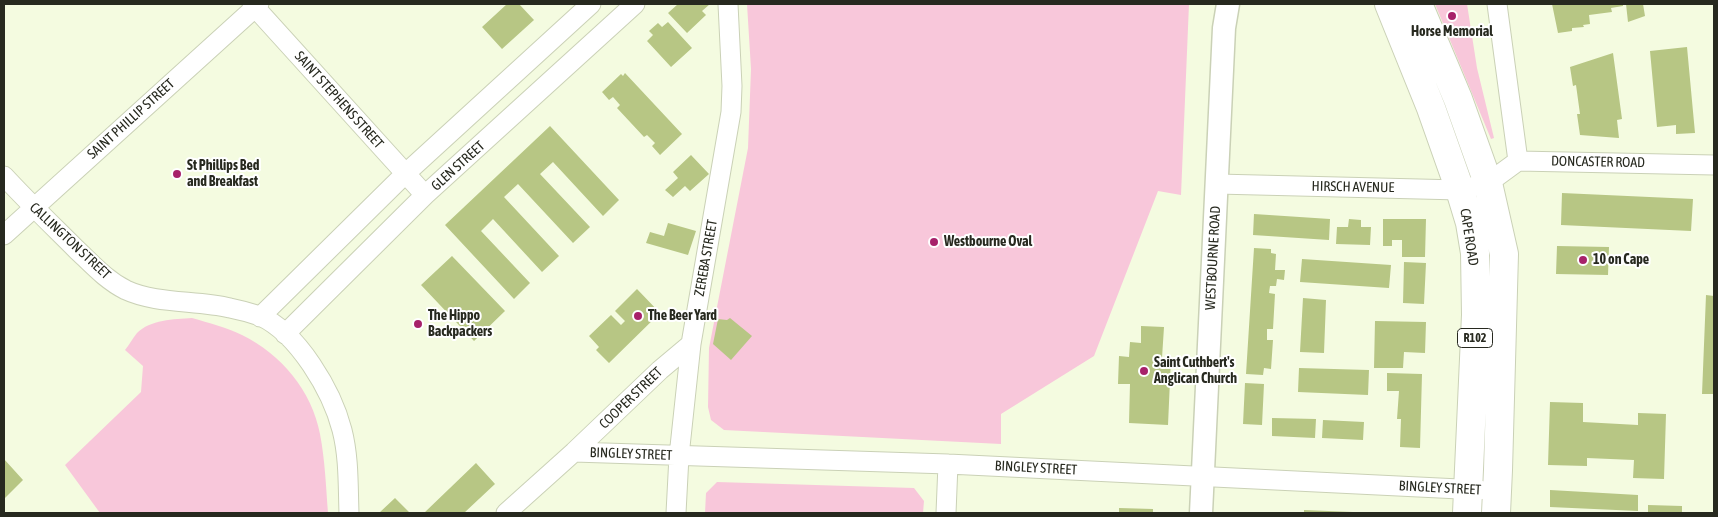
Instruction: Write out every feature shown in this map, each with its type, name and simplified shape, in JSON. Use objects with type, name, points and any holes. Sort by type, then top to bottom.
[{"type":"main road","name":"CAPE ROAD","points":[[1389,4],[1432,108],[1470,223],[1475,252],[1476,315],[1468,501]]},
{"type":"main road","name":"CAPE ROAD","points":[[1418,4],[1458,99],[1488,183],[1504,254],[1496,502]]},
{"type":"street","points":[[260,317],[406,174],[591,4]]},
{"type":"street","name":"GLEN STREET","points":[[285,334],[426,195],[635,4]]},
{"type":"street","name":"ZEREBA STREET","points":[[676,513],[679,456],[691,344],[731,112],[732,76],[728,4]]},
{"type":"street","name":"WESTBOURNE ROAD","points":[[1201,513],[1224,28],[1228,4]]},
{"type":"street","points":[[1488,183],[1518,161],[1497,4]]},
{"type":"street","name":"SAINT STEPHENS STREET","points":[[255,5],[426,195]]},
{"type":"street","name":"SAINT PHILLIP STREET","points":[[4,235],[255,5]]},
{"type":"street","name":"DONCASTER ROAD","points":[[1518,161],[1714,164]]},
{"type":"street","name":"CALLINGTON STREET","points":[[4,176],[34,208],[107,278],[126,290],[148,297],[230,308],[260,317],[285,334],[304,353],[318,373],[331,398],[342,430],[347,458],[349,513]]},
{"type":"street","name":"HIRSCH AVENUE","points":[[1217,184],[1460,190],[1488,183]]},
{"type":"street","name":"COOPER STREET","points":[[506,513],[574,452],[660,370],[691,344]]},
{"type":"street","name":"BINGLEY STREET","points":[[574,452],[948,464],[1202,476],[1496,502]]},
{"type":"street","points":[[946,513],[948,464]]},
{"type":"shaded area","name":"Westbourne Oval","points":[[747,4],[1189,4],[1181,195],[1158,191],[1094,356],[1001,414],[1001,444],[724,430],[711,420],[708,407],[709,348],[748,148],[751,69]]},
{"type":"shaded area","points":[[1435,4],[1467,4],[1477,68],[1494,138],[1491,139]]},
{"type":"shaded area","points":[[192,318],[230,330],[256,343],[270,352],[293,376],[310,403],[316,418],[324,464],[328,513],[100,513],[65,465],[141,392],[143,366],[125,350],[137,333],[155,323]]},
{"type":"shaded area","points":[[717,482],[914,488],[924,501],[923,513],[705,513],[706,493]]},
{"type":"building","points":[[507,4],[519,4],[534,20],[502,49],[482,27]]},
{"type":"building","points":[[678,4],[710,4],[702,11],[706,15],[687,33],[668,13]]},
{"type":"building","points":[[1552,4],[1623,4],[1623,6],[1611,8],[1612,12],[1589,15],[1590,24],[1583,25],[1584,27],[1572,28],[1572,31],[1558,33]]},
{"type":"building","points":[[1626,4],[1643,4],[1645,16],[1628,22]]},
{"type":"building","points":[[668,22],[692,48],[671,67],[647,41],[653,35],[649,31],[658,23],[662,27]]},
{"type":"building","points":[[1687,47],[1695,133],[1676,134],[1676,125],[1657,127],[1650,51]]},
{"type":"building","points":[[1613,53],[1622,119],[1617,120],[1619,138],[1580,135],[1577,114],[1580,114],[1576,85],[1573,86],[1570,67]]},
{"type":"building","points":[[625,73],[682,134],[660,155],[652,146],[655,143],[647,135],[644,137],[617,108],[620,105],[613,97],[609,100],[602,92],[621,74],[623,76]]},
{"type":"building","points":[[550,126],[619,200],[603,216],[553,162],[540,174],[590,227],[573,243],[518,184],[504,197],[559,256],[542,272],[493,219],[481,231],[530,283],[514,299],[445,225]]},
{"type":"building","points":[[691,155],[709,174],[690,191],[685,186],[673,197],[665,190],[678,178],[673,172]]},
{"type":"building","points":[[1562,193],[1693,199],[1691,231],[1561,225]]},
{"type":"building","points":[[1254,214],[1330,219],[1329,240],[1253,235]]},
{"type":"building","points":[[1349,219],[1361,220],[1361,227],[1371,227],[1370,245],[1336,244],[1337,227],[1348,227]]},
{"type":"building","points":[[1383,219],[1426,219],[1425,257],[1402,257],[1402,240],[1392,240],[1392,246],[1383,246]]},
{"type":"building","points":[[668,223],[696,231],[688,255],[646,243],[650,232],[664,236]]},
{"type":"building","name":"10 on Cape","points":[[1557,246],[1609,247],[1608,275],[1556,274]]},
{"type":"building","points":[[1254,248],[1271,249],[1271,253],[1276,254],[1275,270],[1285,270],[1284,280],[1277,279],[1276,286],[1270,286],[1269,293],[1275,294],[1273,329],[1267,329],[1267,340],[1273,340],[1271,369],[1264,368],[1263,375],[1246,374]]},
{"type":"building","points":[[452,256],[505,311],[474,341],[421,285]]},
{"type":"building","points":[[1302,259],[1391,265],[1389,288],[1300,282]]},
{"type":"building","points":[[1404,262],[1426,263],[1424,304],[1403,303]]},
{"type":"building","points":[[637,289],[660,313],[609,363],[596,350],[599,347],[589,336],[611,315],[621,325],[625,321],[615,311]]},
{"type":"building","points":[[1706,295],[1714,296],[1714,394],[1702,394]]},
{"type":"building","points":[[1303,298],[1326,300],[1324,353],[1300,352]]},
{"type":"building","points":[[730,318],[752,336],[731,360],[713,344],[718,319],[727,320]]},
{"type":"building","points":[[1375,321],[1426,322],[1425,353],[1404,352],[1403,368],[1374,368]]},
{"type":"building","name":"Saint Cuthbert's Anglican Church","points":[[1141,326],[1164,327],[1162,358],[1171,358],[1168,425],[1129,423],[1130,384],[1118,384],[1119,356],[1129,357],[1130,342],[1141,343]]},
{"type":"building","points":[[1299,368],[1369,370],[1368,395],[1298,392]]},
{"type":"building","points":[[1387,373],[1422,374],[1420,448],[1400,447],[1401,419],[1397,419],[1399,391],[1387,391]]},
{"type":"building","points":[[1245,383],[1264,384],[1262,425],[1243,424]]},
{"type":"building","points":[[1550,402],[1583,403],[1583,422],[1638,425],[1638,413],[1666,414],[1664,479],[1633,478],[1634,460],[1587,458],[1587,466],[1548,465]]},
{"type":"building","points":[[1272,418],[1316,419],[1315,438],[1272,436]]},
{"type":"building","points":[[1323,420],[1364,422],[1363,440],[1322,438]]},
{"type":"building","points":[[4,459],[23,480],[4,499]]},
{"type":"building","points":[[476,463],[495,484],[464,513],[424,513]]},
{"type":"building","points":[[1550,490],[1638,495],[1638,511],[1550,507]]},
{"type":"building","points":[[395,498],[410,513],[379,513]]},
{"type":"building","points":[[1648,505],[1682,506],[1682,513],[1648,513]]},
{"type":"building","points":[[1119,508],[1153,509],[1153,513],[1119,513]]},
{"type":"building","points":[[1304,510],[1353,512],[1353,513],[1304,513]]},
{"type":"place","name":"Horse Memorial","points":[[1452,16]]},
{"type":"place","name":"St Phillips Bed and Breakfast","points":[[177,174]]},
{"type":"place","name":"Westbourne Oval","points":[[934,242]]},
{"type":"place","name":"10 on Cape","points":[[1583,260]]},
{"type":"place","name":"The Beer Yard","points":[[638,316]]},
{"type":"place","name":"The Hippo Backpackers","points":[[418,324]]},
{"type":"place","name":"Saint Cuthbert's Anglican Church","points":[[1144,371]]}]
